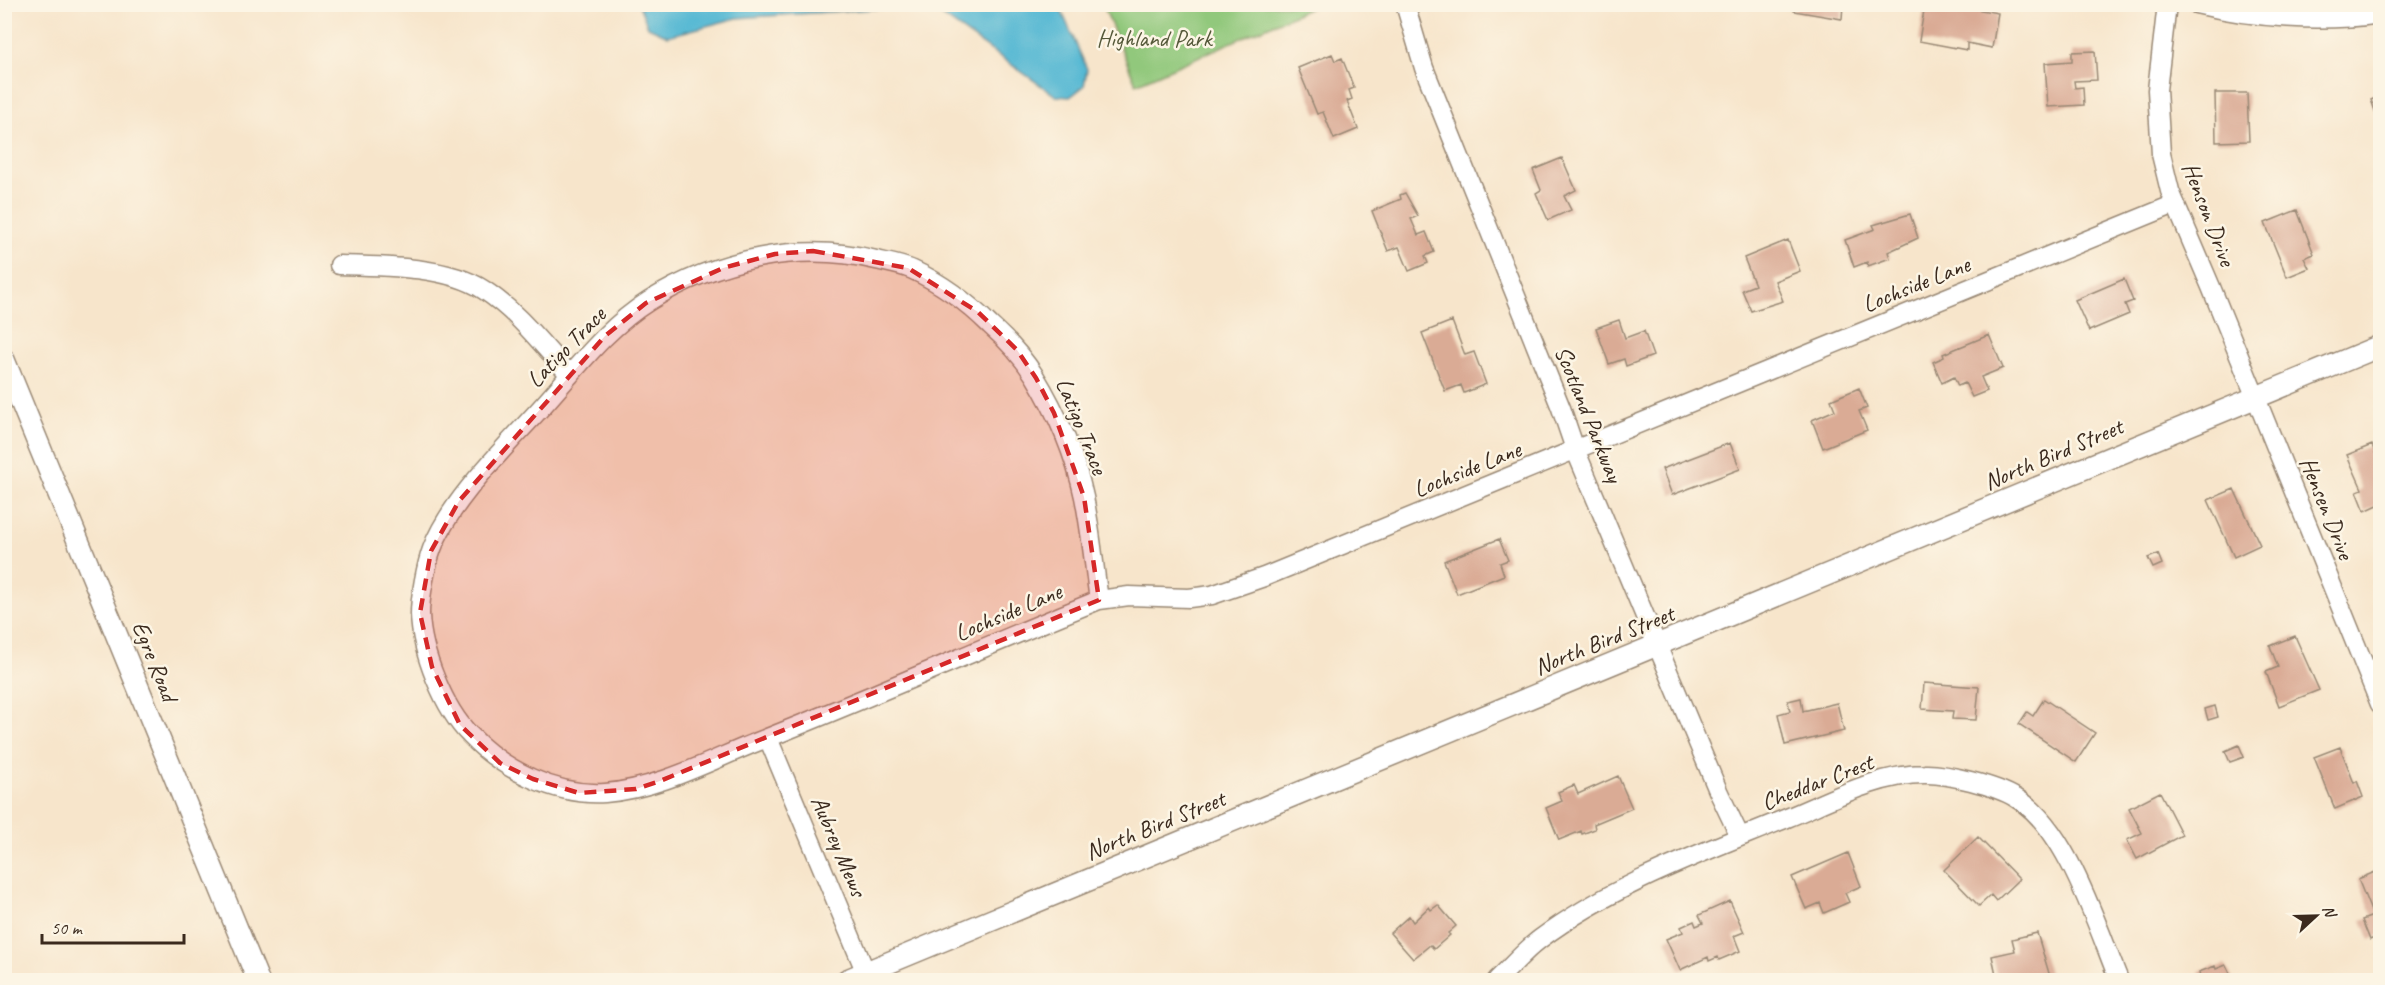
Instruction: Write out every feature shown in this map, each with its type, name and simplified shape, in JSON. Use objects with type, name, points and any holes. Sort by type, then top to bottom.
[{"type":"street","name":"Scotland Parkway","points":[[1405,4],[1424,68],[1561,408],[1575,449],[1719,793],[1740,837]]},
{"type":"street","name":"Henson Drive","points":[[2167,4],[2157,90],[2161,154],[2175,204],[2229,330]]},
{"type":"street","points":[[2196,4],[2221,10],[2272,15],[2339,18],[2380,14]]},
{"type":"street","name":"Lochside Lane","points":[[768,738],[1099,600],[1129,596],[1189,598],[1212,595],[1264,577],[2175,204]]},
{"type":"street","name":"Latigo Trace","points":[[768,738],[636,789],[606,793],[579,793],[533,779],[500,763],[460,725],[444,696],[424,640],[420,613],[431,551],[459,501],[604,336],[646,303],[681,283],[723,268],[775,254],[813,251],[856,255],[908,268],[940,285],[978,312],[1017,350],[1036,378],[1054,413],[1072,458],[1084,497],[1099,600]]},
{"type":"street","points":[[339,265],[400,267],[446,275],[483,289],[514,314],[570,375]]},
{"type":"street","name":"Hensen Drive","points":[[2229,330],[2380,704]]},
{"type":"street","name":"North Bird Street","points":[[857,977],[2380,346]]},
{"type":"street","name":"Egre Road","points":[[4,360],[258,981]]},
{"type":"street","name":"Aubrey Mews","points":[[768,738],[857,977]]},
{"type":"street","name":"Cheddar Crest","points":[[1497,981],[1538,941],[1587,907],[1634,882],[1872,783],[1923,773],[1960,779],[2005,793],[2016,798],[2048,827],[2075,872],[2119,981]]},
{"type":"highlighted area","points":[[813,251],[908,268],[978,312],[1017,350],[1036,378],[1054,413],[1084,497],[1099,600],[636,789],[579,793],[533,779],[500,763],[460,725],[432,667],[420,613],[431,551],[459,501],[605,336],[646,303],[723,268],[775,254]]},
{"type":"green space","name":"Highland Park","points":[[1103,5],[1317,5],[1136,84]]},
{"type":"water","points":[[639,5],[1059,5],[1087,69],[1084,86],[1070,97],[1056,96],[938,13],[889,8],[737,18],[668,36],[648,27]]},
{"type":"building","points":[[1795,4],[1843,4],[1842,19],[1794,11]]},
{"type":"building","points":[[1925,4],[1948,4],[1998,13],[1992,48],[1967,43],[1967,50],[1919,41]]},
{"type":"building","points":[[2095,51],[2097,80],[2074,81],[2075,88],[2083,87],[2084,105],[2048,107],[2045,63],[2072,61],[2072,52]]},
{"type":"building","points":[[1332,54],[1335,61],[1342,58],[1354,88],[1349,90],[1352,99],[1347,101],[1358,129],[1334,139],[1323,112],[1317,114],[1298,68]]},
{"type":"building","points":[[2215,93],[2247,93],[2249,141],[2216,142]]},
{"type":"building","points":[[2380,96],[2380,124],[2371,100]]},
{"type":"building","points":[[1562,158],[1576,190],[1564,196],[1571,210],[1548,220],[1536,193],[1541,190],[1533,170]]},
{"type":"building","points":[[1405,193],[1418,216],[1411,219],[1418,235],[1426,232],[1434,252],[1425,256],[1428,263],[1409,271],[1399,247],[1388,251],[1372,211],[1401,199],[1400,195]]},
{"type":"building","points":[[2297,210],[2314,254],[2304,258],[2309,268],[2287,277],[2265,223]]},
{"type":"building","points":[[1910,214],[1918,238],[1888,252],[1890,258],[1868,266],[1867,262],[1854,267],[1845,240],[1875,229],[1873,225]]},
{"type":"building","points":[[1788,240],[1800,271],[1775,281],[1783,301],[1751,311],[1742,290],[1755,285],[1744,258]]},
{"type":"building","points":[[2124,279],[2133,301],[2125,304],[2129,314],[2089,331],[2075,300]]},
{"type":"building","points":[[1619,320],[1625,338],[1644,331],[1653,356],[1626,366],[1624,359],[1609,364],[1596,328]]},
{"type":"building","points":[[1452,321],[1465,355],[1474,352],[1486,384],[1464,393],[1461,385],[1445,391],[1422,333]]},
{"type":"building","points":[[1989,335],[2003,368],[1981,377],[1987,391],[1972,397],[1965,383],[1958,386],[1954,377],[1942,383],[1933,362],[1944,357],[1943,354]]},
{"type":"building","points":[[1859,388],[1867,408],[1859,411],[1867,430],[1823,448],[1812,420],[1835,410],[1831,400]]},
{"type":"building","points":[[1730,443],[1740,469],[1672,495],[1662,469]]},
{"type":"building","points":[[2372,445],[2380,464],[2380,504],[2365,511],[2357,491],[2362,489],[2347,455]]},
{"type":"building","points":[[2234,489],[2260,545],[2234,557],[2208,500]]},
{"type":"building","points":[[1499,539],[1508,560],[1500,563],[1504,575],[1457,594],[1444,561]]},
{"type":"building","points":[[2158,554],[2162,564],[2153,568],[2148,558]]},
{"type":"building","points":[[2295,636],[2319,690],[2279,706],[2266,672],[2278,667],[2270,646]]},
{"type":"building","points":[[1924,683],[1979,687],[1976,720],[1952,719],[1953,711],[1922,709]]},
{"type":"building","points":[[1801,698],[1803,711],[1837,703],[1844,731],[1785,745],[1778,714],[1790,711],[1788,701]]},
{"type":"building","points":[[2044,699],[2095,733],[2076,762],[2019,724],[2027,712],[2033,716]]},
{"type":"building","points":[[2215,706],[2218,717],[2208,720],[2205,709]]},
{"type":"building","points":[[2239,745],[2244,757],[2230,762],[2225,751]]},
{"type":"building","points":[[2340,747],[2354,783],[2357,781],[2363,797],[2335,809],[2314,757]]},
{"type":"building","points":[[1618,776],[1632,808],[1594,824],[1595,829],[1582,834],[1581,831],[1559,840],[1546,808],[1562,801],[1558,792],[1574,785],[1578,794]]},
{"type":"building","points":[[2160,792],[2182,835],[2137,859],[2127,840],[2142,833],[2129,808]]},
{"type":"building","points":[[1978,837],[2019,879],[1996,901],[1991,895],[1979,906],[1944,870]]},
{"type":"building","points":[[1848,853],[1861,886],[1845,893],[1849,902],[1824,913],[1820,903],[1806,909],[1792,877]]},
{"type":"building","points":[[2380,870],[2380,935],[2370,940],[2362,920],[2373,916],[2358,879]]},
{"type":"building","points":[[1730,901],[1744,932],[1734,936],[1740,951],[1719,960],[1718,957],[1709,961],[1708,957],[1680,970],[1666,939],[1683,932],[1681,927],[1694,921],[1696,926],[1703,923],[1699,915]]},
{"type":"building","points":[[1438,905],[1456,926],[1448,933],[1450,935],[1434,949],[1430,945],[1413,959],[1390,933],[1409,916],[1413,922],[1429,907],[1431,910]]},
{"type":"building","points":[[2037,933],[2051,980],[2014,980],[2013,975],[1997,979],[1992,956],[2015,951],[2012,939]]},
{"type":"building","points":[[2226,965],[2233,980],[2189,980],[2200,976],[2199,972]]}]
